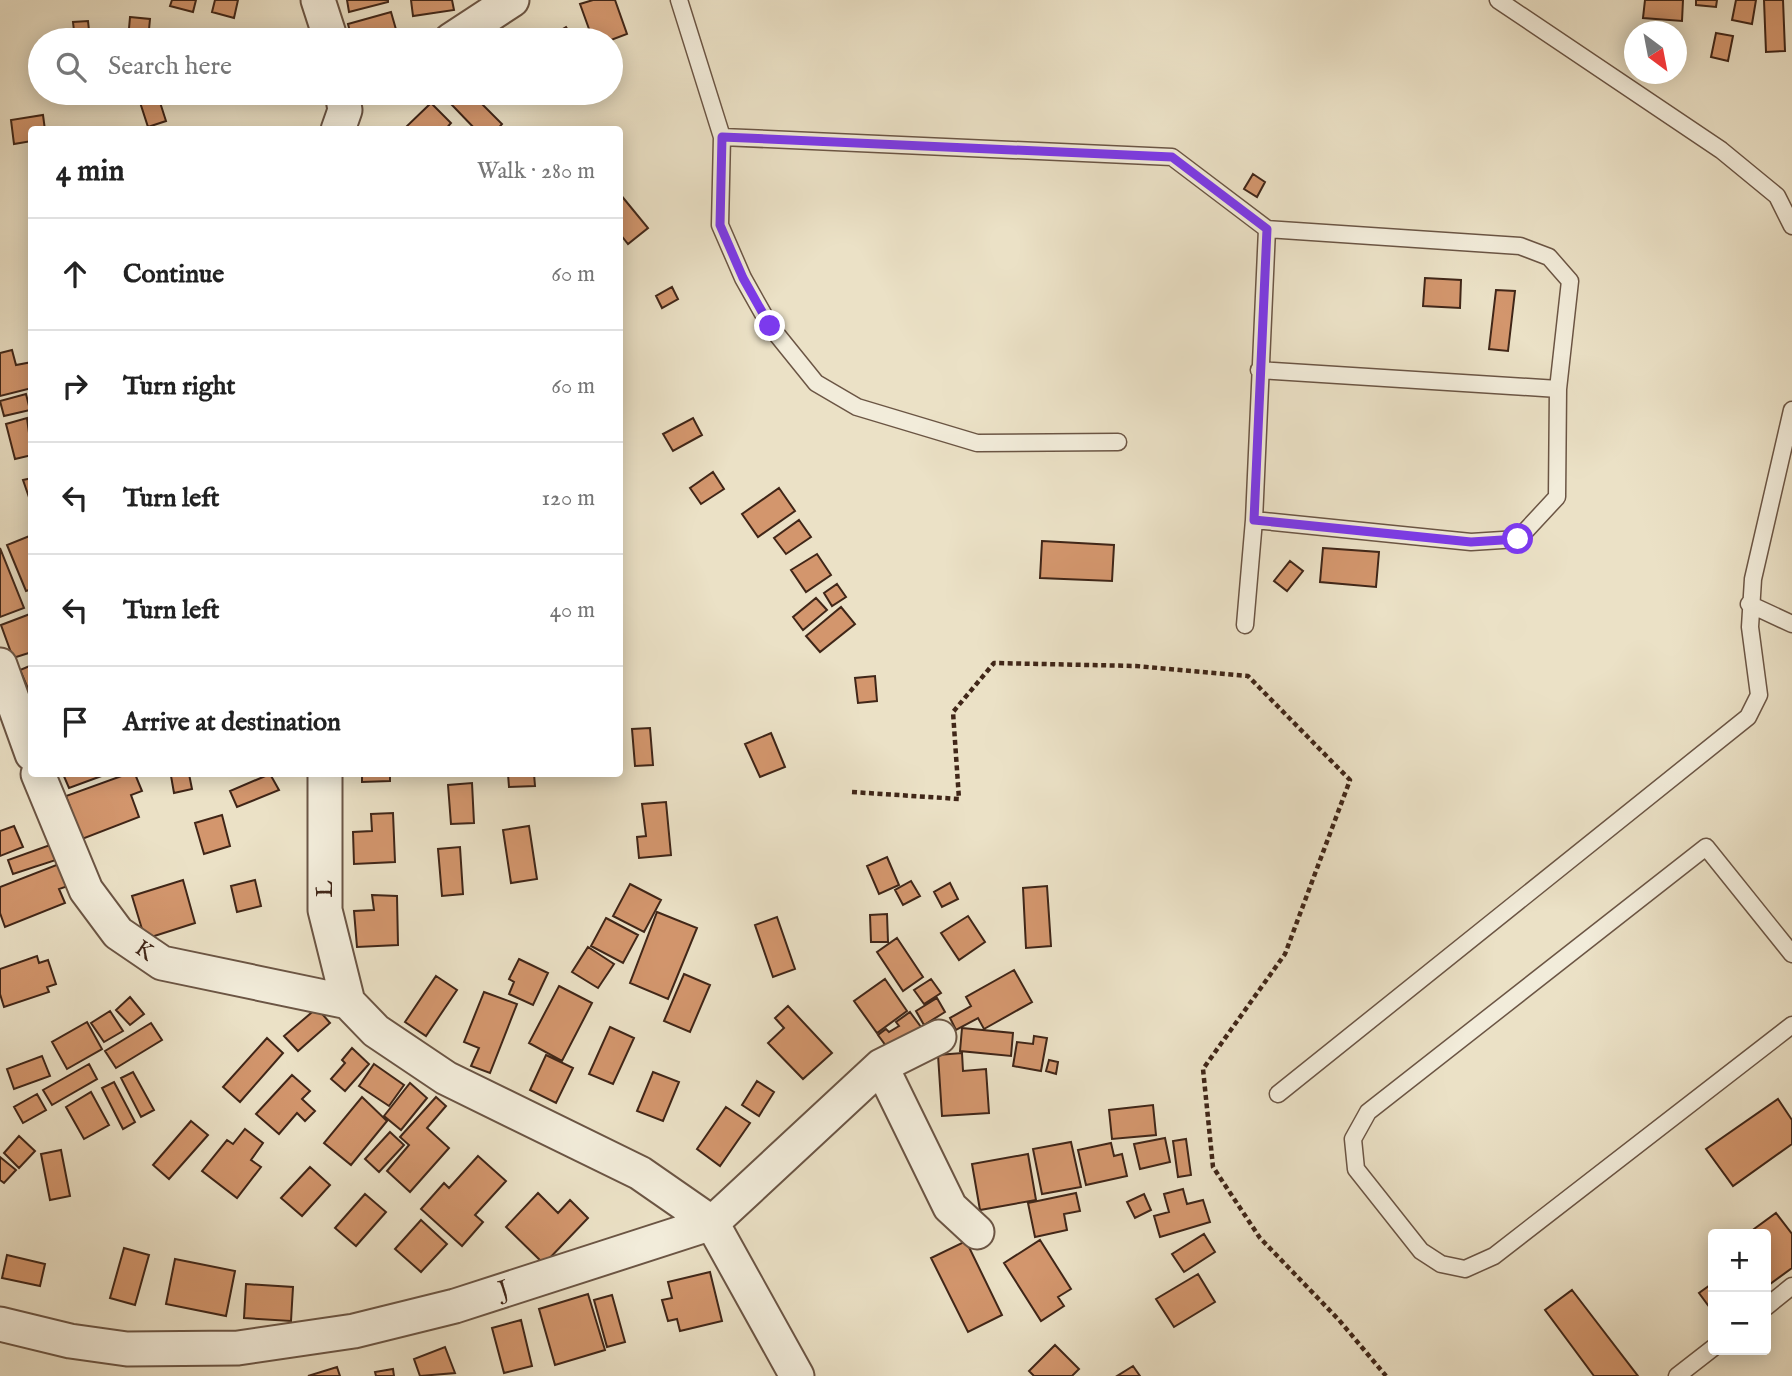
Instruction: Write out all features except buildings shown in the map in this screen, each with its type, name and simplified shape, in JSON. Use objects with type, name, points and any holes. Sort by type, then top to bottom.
[{"type":"street","points":[[318,0],[327,28]]},
{"type":"street","points":[[469,28],[512,0]]},
{"type":"street","points":[[0,665],[28,743]]},
{"type":"street","name":"K","points":[[39,777],[86,890],[118,933],[162,963],[348,1002]]},
{"type":"street","name":"L","points":[[325,777],[326,910],[348,1002]]},
{"type":"street","points":[[348,1002],[376,1031],[446,1078],[640,1172],[712,1223],[797,1376]]},
{"type":"street","name":"J","points":[[0,1324],[70,1341],[127,1349],[238,1348],[354,1331],[455,1306],[712,1223],[881,1066],[939,1037]]},
{"type":"street","points":[[881,1066],[950,1207],[977,1232]]},
{"type":"lane","points":[[679,0],[722,137],[720,225],[743,278],[770,326],[816,383],[857,407],[976,443],[1118,443]]},
{"type":"lane","points":[[1498,0],[1721,150],[1777,197],[1792,226]]},
{"type":"lane","points":[[722,137],[1172,157],[1267,229],[1520,246],[1549,257],[1570,281],[1558,389],[1557,497],[1518,539],[1471,542],[1254,520]]},
{"type":"lane","points":[[1245,625],[1254,520],[1267,229]]},
{"type":"lane","points":[[1259,370],[1558,389]]},
{"type":"lane","points":[[1278,1094],[1748,717],[1759,695],[1749,604],[1792,410]]},
{"type":"lane","points":[[1749,604],[1792,624]]},
{"type":"lane","points":[[1792,954],[1706,847],[1368,1112],[1353,1139],[1356,1169],[1421,1251],[1441,1264],[1465,1269],[1494,1256],[1792,1025]]},
{"type":"lane","points":[[1771,1303],[1792,1286]]},
{"type":"lane","points":[[1677,1376],[1708,1352]]},
{"type":"path","points":[[852,792],[959,799],[953,712],[994,663],[1136,666],[1248,676],[1350,779],[1284,954],[1203,1069],[1213,1167],[1260,1238],[1339,1320],[1386,1376]]},
{"type":"route","points":[[770,326],[743,278],[720,225],[722,137],[1172,157],[1267,229],[1254,520],[1471,542],[1518,539]]}]
